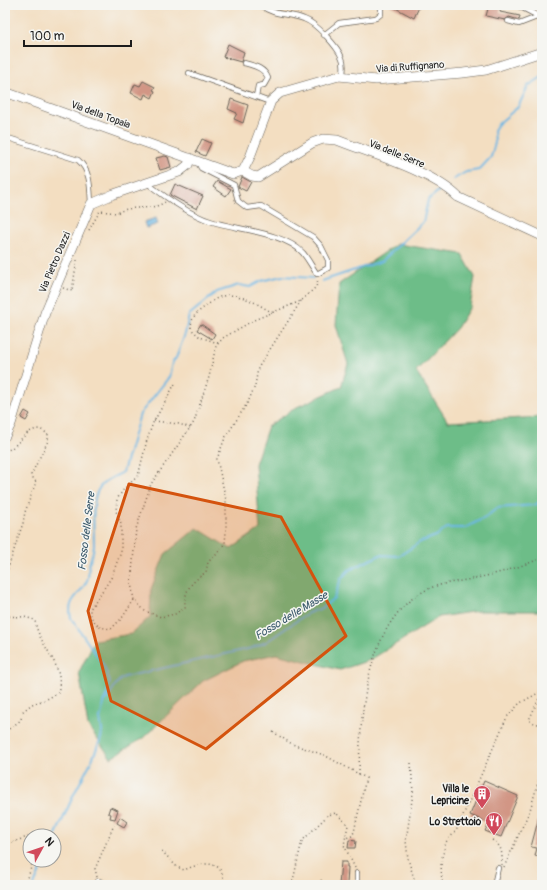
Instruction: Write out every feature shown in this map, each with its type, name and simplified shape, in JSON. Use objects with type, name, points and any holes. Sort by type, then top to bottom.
[{"type":"street","name":"Via di Ruffignano","points":[[270,102],[280,93],[311,83],[342,76],[376,80],[463,73],[486,70],[542,52]]},
{"type":"street","name":"Via della Topaia","points":[[5,92],[193,159]]},
{"type":"street","points":[[91,204],[145,182],[179,172],[193,159],[233,174],[243,171],[250,157],[270,102]]},
{"type":"street","name":"Via delle Serre","points":[[243,171],[252,176],[258,176],[312,143],[323,139],[337,140],[434,179],[449,188],[458,197],[542,236]]},
{"type":"street","name":"Via Pietro Dazzi","points":[[5,436],[11,424],[35,344],[56,286],[91,204]]},
{"type":"lane","points":[[261,5],[273,12],[306,19],[324,35],[343,59],[342,76]]},
{"type":"lane","points":[[324,35],[339,23],[376,18],[381,14],[381,5]]},
{"type":"lane","points":[[517,5],[540,18]]},
{"type":"lane","points":[[508,22],[519,24],[540,18]]},
{"type":"lane","points":[[244,63],[262,69],[268,78],[264,85],[258,86],[256,97]]},
{"type":"lane","points":[[189,73],[270,102]]},
{"type":"lane","points":[[5,137],[78,160],[85,166],[88,174],[91,204]]},
{"type":"lane","points":[[145,182],[170,199],[209,221],[274,237],[290,244],[302,253],[317,274],[328,268],[328,260],[322,246],[313,237],[261,206],[247,208],[238,201],[234,185],[201,168],[193,159]]},
{"type":"lane","points":[[494,885],[498,868]]},
{"type":"lane","points":[[356,885],[357,873]]},
{"type":"path","points":[[88,232],[100,211],[117,213],[124,209],[149,208],[170,199]]},
{"type":"path","points":[[56,286],[72,291],[77,258]]},
{"type":"path","points":[[301,301],[254,320],[223,338],[218,343],[202,397],[190,428],[151,484],[136,529],[131,583],[134,600],[146,611],[161,617],[175,614],[185,607],[185,595],[195,580],[206,572],[208,562],[216,555],[225,543],[226,500],[217,459],[225,438],[248,402],[255,386],[258,368],[301,301],[316,287],[318,281],[317,274]]},
{"type":"path","points":[[218,343],[200,337],[191,329],[191,321],[196,314],[222,296],[232,295],[247,299],[273,313]]},
{"type":"path","points":[[134,600],[122,618],[111,629],[99,627],[90,616],[90,609],[111,578],[121,552],[121,524],[116,511],[117,499],[138,476],[147,440],[154,421],[176,382]]},
{"type":"path","points":[[154,421],[179,424],[190,428]]},
{"type":"path","points":[[5,451],[11,449],[28,432],[40,429],[48,434],[48,441],[32,471],[31,475],[36,482],[5,577]]},
{"type":"path","points":[[359,774],[359,744],[364,694],[382,638],[401,608],[417,594],[434,587],[496,573],[542,558]]},
{"type":"path","points":[[5,616],[24,617],[34,620],[39,637],[54,660],[59,688],[58,693],[32,704],[22,712],[21,720],[5,732]]},
{"type":"path","points":[[542,691],[529,720],[542,725]]},
{"type":"path","points":[[442,885],[440,868],[446,842],[456,832],[507,717],[520,703],[542,691]]},
{"type":"path","points":[[273,732],[292,744],[324,755],[366,778],[354,832],[352,836],[346,838]]},
{"type":"path","points":[[411,763],[413,793],[406,841],[408,859],[416,885]]},
{"type":"path","points":[[492,840],[501,848],[502,869],[508,861],[530,810],[542,769]]},
{"type":"path","points":[[292,885],[302,841],[328,815],[336,813],[343,818],[348,825],[344,845],[357,873]]},
{"type":"path","points":[[98,884],[95,869],[114,825]]},
{"type":"path","points":[[5,845],[22,839]]},
{"type":"path","points":[[162,851],[177,867],[184,870],[197,865],[212,865],[221,868],[224,874],[224,885]]},
{"type":"path","points":[[26,885],[31,868]]},
{"type":"path","points":[[314,885],[324,880]]},
{"type":"highlighted area","points":[[129,484],[281,517],[346,636],[206,749],[111,701],[88,611]]},
{"type":"green space","points":[[397,244],[462,254],[475,277],[470,307],[457,328],[416,371],[448,422],[542,417],[542,611],[478,611],[439,617],[370,660],[340,670],[276,654],[243,661],[203,681],[143,738],[111,758],[88,726],[79,672],[95,640],[131,634],[150,617],[151,589],[165,554],[197,528],[231,549],[260,529],[255,464],[268,426],[297,407],[341,387],[348,364],[336,325],[339,284]]},
{"type":"water","points":[[156,218],[158,224],[146,228],[144,222]]},
{"type":"building","points":[[390,5],[420,5],[414,18]]},
{"type":"building","points":[[489,5],[501,6],[500,12],[520,16],[519,20],[509,17],[505,20],[486,16]]},
{"type":"building","points":[[228,44],[244,52],[241,62],[223,57]]},
{"type":"building","points":[[143,81],[155,87],[152,98],[145,94],[143,99],[131,93],[135,84],[140,86]]},
{"type":"building","points":[[231,99],[248,105],[243,123],[234,119],[237,113],[228,109]]},
{"type":"building","points":[[202,139],[211,143],[205,156],[196,152]]},
{"type":"building","points":[[165,156],[168,157],[171,167],[160,170],[156,158]]},
{"type":"building","points":[[242,177],[251,182],[246,191],[238,187]]},
{"type":"building","points":[[217,181],[231,189],[226,196],[213,187]]},
{"type":"building","points":[[175,184],[203,196],[197,209],[170,195]]},
{"type":"building","points":[[201,324],[215,334],[212,339],[197,330]]},
{"type":"building","points":[[25,411],[30,414],[26,421],[21,418]]},
{"type":"building","name":"Villa le Lepricine","points":[[484,781],[518,796],[501,837],[485,831],[489,823],[470,815]]},
{"type":"building","points":[[110,807],[118,810],[115,819],[110,818],[111,814],[108,813]]},
{"type":"building","points":[[540,813],[542,813],[542,858],[535,856],[537,848],[531,847]]},
{"type":"building","points":[[120,817],[127,822],[124,827],[117,823]]},
{"type":"building","points":[[349,840],[356,841],[355,848],[348,848]]},
{"type":"building","points":[[341,862],[347,862],[347,885],[339,885]]},
{"type":"waterway","name":"Fosso delle Serre","points":[[454,179],[466,172],[479,170],[491,157],[495,143],[494,130],[498,124],[518,107],[528,86],[542,77]]},
{"type":"waterway","name":"Fosso delle Serre","points":[[322,281],[382,261],[423,222],[428,200],[442,188]]},
{"type":"waterway","name":"Fosso delle Serre","points":[[59,828],[101,738],[102,731],[100,718],[110,682],[104,666],[71,618],[70,611],[75,597],[82,589],[88,578],[94,548],[94,502],[98,490],[106,481],[123,472],[140,414],[169,377],[172,363],[176,358],[185,334],[189,315],[217,292],[239,285],[250,287],[261,281],[282,276],[313,278]]},
{"type":"waterway","name":"Fosso delle Masse","points":[[104,702],[115,685],[124,677],[252,648],[266,642],[308,613],[322,608],[334,598],[341,579],[349,570],[380,555],[399,556],[420,542],[436,536],[447,528],[465,528],[486,517],[497,508],[535,505],[542,500]]},
{"type":"waterway","name":"Fosso delle Masse","points":[[34,885],[41,868]]},
{"type":"place","name":"Villa le Lepricine","points":[[482,809]]},
{"type":"place","name":"Lo Strettoio","points":[[494,836]]}]
